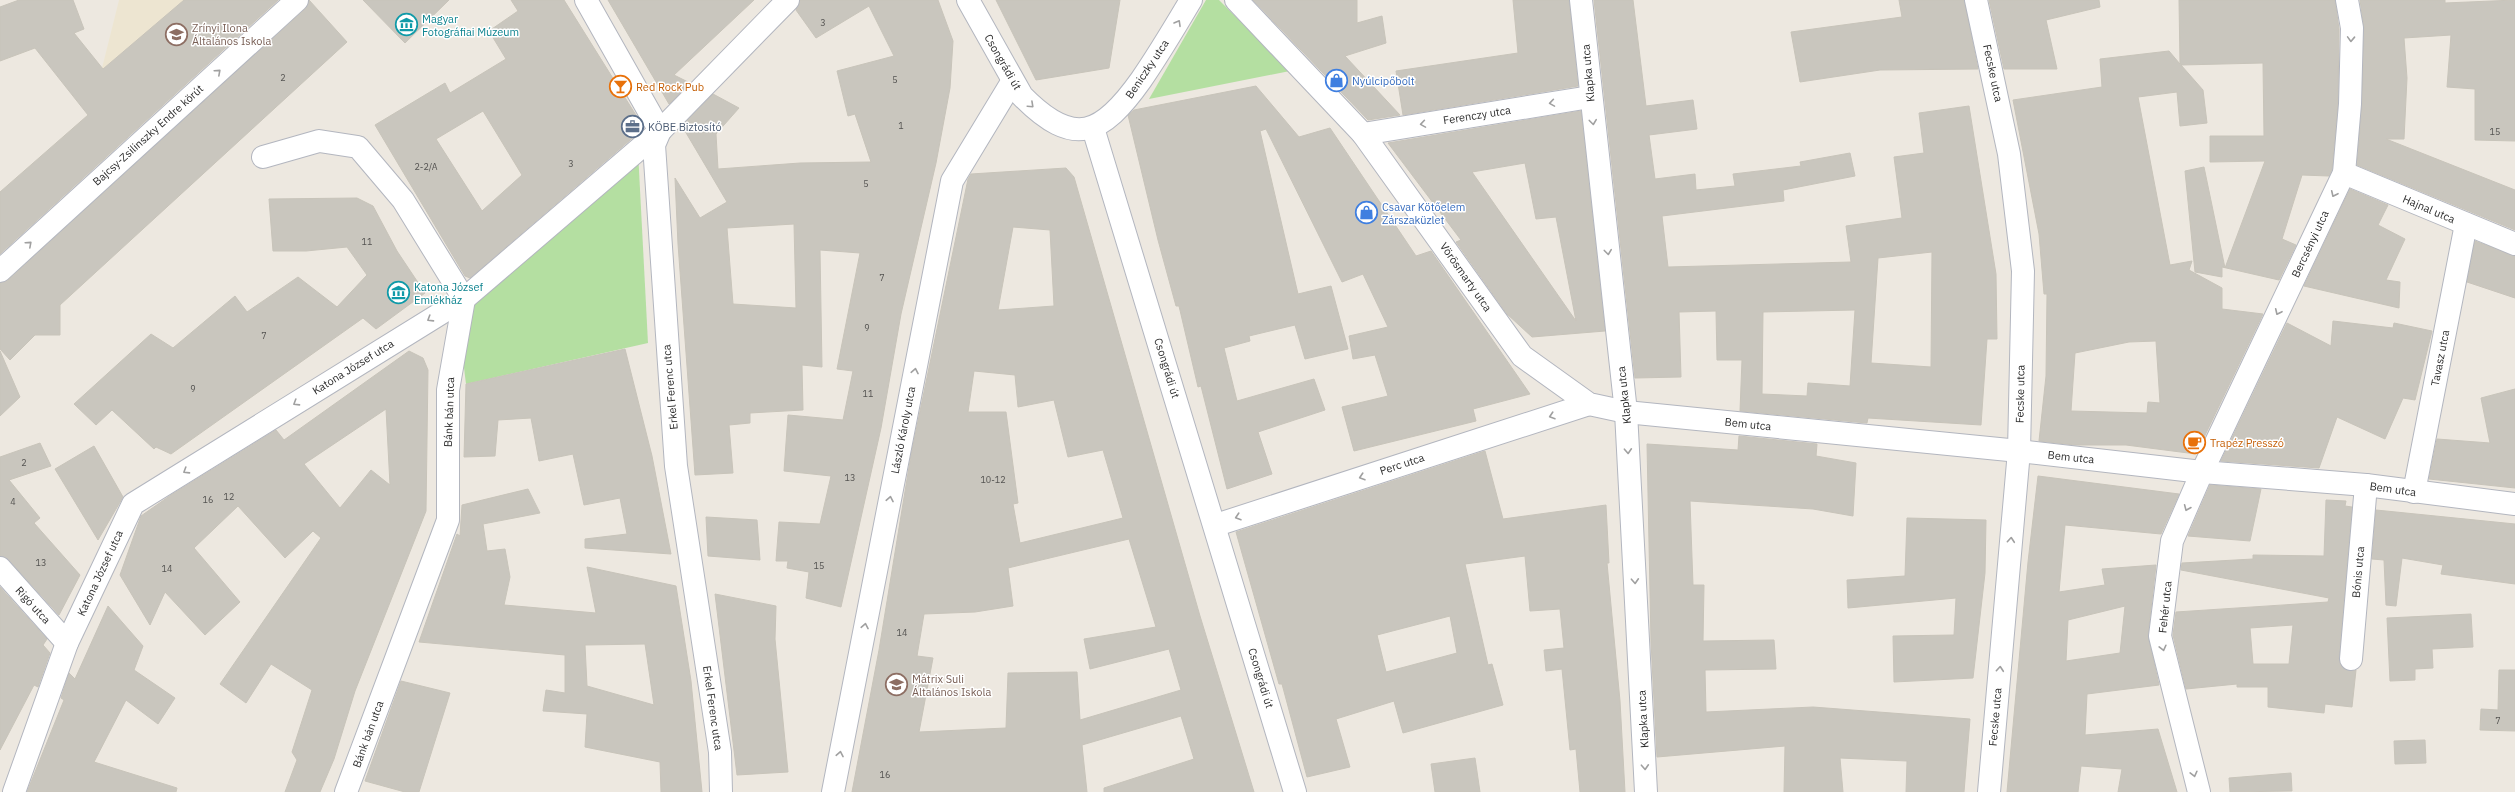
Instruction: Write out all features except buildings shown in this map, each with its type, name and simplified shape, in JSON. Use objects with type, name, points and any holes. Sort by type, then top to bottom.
[{"type":"street","name":"Bajcsy-Zsilinszky Endre körút","points":[[0,271],[297,0]]},
{"type":"street","points":[[586,0],[660,130]]},
{"type":"street","name":"Katona József utca","points":[[14,792],[67,643],[132,504],[464,299],[660,130],[788,0]]},
{"type":"street","name":"Csongrádi út","points":[[968,0],[1012,82],[1022,96],[1047,118],[1072,128],[1093,128],[1216,525],[1295,792]]},
{"type":"street","name":"Beniczky utca","points":[[1093,128],[1111,117],[1126,101],[1159,54],[1191,0]]},
{"type":"street","name":"Vörösmarty utca","points":[[1236,0],[1363,134],[1522,356],[1546,375],[1589,404],[1626,412]]},
{"type":"street","name":"Klapka utca","points":[[1581,0],[1590,97],[1626,412],[1646,792]]},
{"type":"street","name":"Fecske utca","points":[[1976,0],[2009,154],[2023,271],[2019,451],[1989,792]]},
{"type":"street","name":"Bercsényi utca","points":[[2202,472],[2344,173],[2350,104],[2352,28],[2347,0]]},
{"type":"street","name":"László Károly utca","points":[[833,792],[952,181],[1012,82]]},
{"type":"street","name":"Ferenczy utca","points":[[1363,134],[1590,97]]},
{"type":"street","name":"Erkel Ferenc utca","points":[[660,130],[654,145],[676,466],[720,752],[721,792]]},
{"type":"street","points":[[263,157],[319,141],[358,147],[403,200],[464,299]]},
{"type":"street","name":"Hajnal utca","points":[[2344,173],[2515,244]]},
{"type":"street","name":"Tavasz utca","points":[[2414,492],[2466,224]]},
{"type":"street","name":"Bánk bán utca","points":[[346,792],[448,520],[448,390],[464,299]]},
{"type":"street","name":"Perc utca","points":[[1216,525],[1589,404]]},
{"type":"street","name":"Bem utca","points":[[1626,412],[2019,451],[2202,472],[2366,485],[2515,504]]},
{"type":"street","name":"Fehér utca","points":[[2199,792],[2160,636],[2172,542],[2202,472]]},
{"type":"street","name":"Bónis utca","points":[[2351,659],[2366,485]]},
{"type":"street","name":"Rigó utca","points":[[0,568],[67,643]]},
{"type":"shaded area","name":"Zrínyi Ilona Általános Iskola","points":[[119,0],[279,0],[145,120],[102,68]]},
{"type":"green space","points":[[1206,0],[1219,0],[1290,71],[1149,99]]},
{"type":"green space","points":[[638,151],[648,343],[466,384],[455,294]]},
{"type":"place","name":"Magyar Fotográfiai Múzeum","points":[[406,25]]},
{"type":"place","name":"Zrínyi Ilona Általános Iskola","points":[[176,34]]},
{"type":"place","name":"Nyúlcipőbolt","points":[[1337,81]]},
{"type":"place","name":"Red Rock Pub","points":[[621,87]]},
{"type":"place","name":"KÖBE Biztosító","points":[[633,127]]},
{"type":"place","name":"Csavar Kötőelem Zárszaküzlet","points":[[1366,213]]},
{"type":"place","name":"Katona József Emlékház","points":[[398,293]]},
{"type":"place","name":"Trapéz Presszó","points":[[2194,443]]},
{"type":"place","name":"Mátrix Suli Általános Iskola","points":[[897,685]]}]
